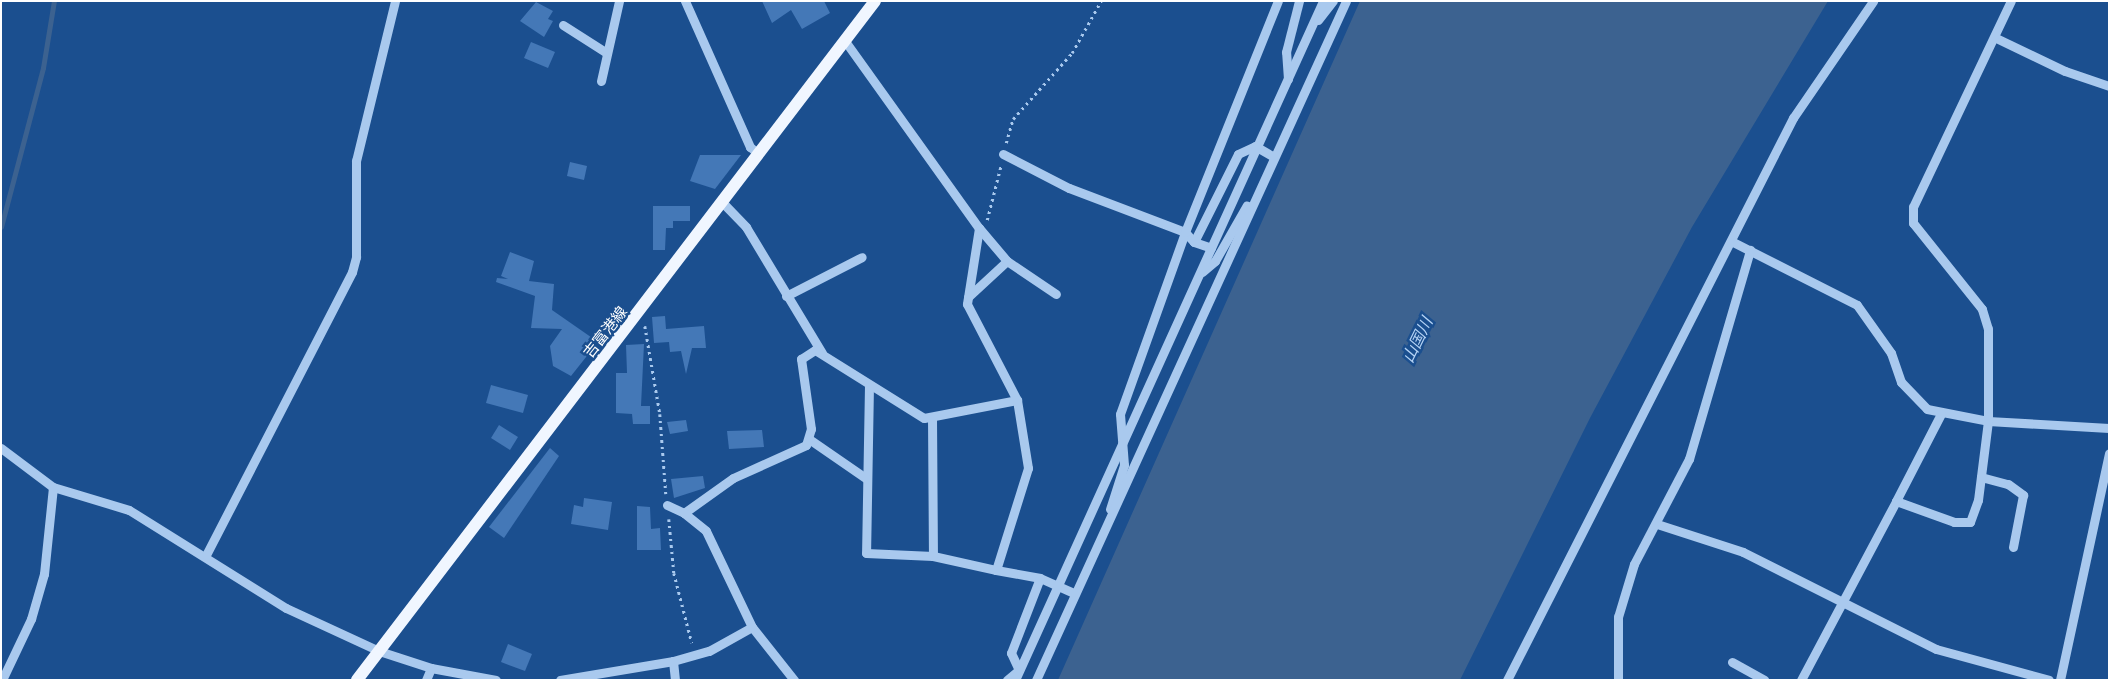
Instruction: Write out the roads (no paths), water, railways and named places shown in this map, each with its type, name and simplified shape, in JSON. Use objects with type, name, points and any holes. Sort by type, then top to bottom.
[{"type":"main road","name":"吉富港線","points":[[357,680],[642,310],[758,153],[874,1]]},
{"type":"street","points":[[206,555],[352,272],[356,161],[395,1]]},
{"type":"street","points":[[601,81],[619,1]]},
{"type":"street","points":[[684,1],[750,147],[758,153]]},
{"type":"street","points":[[1098,545],[1124,465],[1120,414],[1185,232],[1278,1]]},
{"type":"street","points":[[1288,82],[1286,52],[1299,1]]},
{"type":"street","points":[[1015,680],[1200,274],[1255,146],[1288,82],[1324,1]]},
{"type":"street","points":[[1312,28],[1333,1]]},
{"type":"street","points":[[1040,578],[1012,653],[1020,670],[1036,679],[1073,593],[1098,545],[1346,1]]},
{"type":"street","points":[[1507,680],[1804,98],[1874,1]]},
{"type":"street","points":[[1896,501],[1954,522],[1970,522],[1981,477],[1988,421],[1991,347],[1982,309],[1913,223],[1913,207],[1996,38],[2012,1]]},
{"type":"street","points":[[1318,20],[1334,27]]},
{"type":"street","points":[[563,25],[607,53]]},
{"type":"street","points":[[1996,38],[2065,72],[2109,86]]},
{"type":"street","points":[[845,41],[979,228],[1007,261],[1056,294]]},
{"type":"street","points":[[1194,242],[1238,154],[1255,146]]},
{"type":"street","points":[[1255,146],[1274,157]]},
{"type":"street","points":[[1003,154],[1069,188],[1185,232],[1194,242],[1211,248]]},
{"type":"street","points":[[1200,274],[1215,260],[1269,168]]},
{"type":"street","points":[[722,202],[746,227],[822,353]]},
{"type":"street","points":[[979,228],[967,304],[1017,400],[1028,468],[996,570]]},
{"type":"street","points":[[1731,241],[1857,305],[1879,332],[1900,382],[1919,404],[1941,414],[1988,421],[2109,428]]},
{"type":"street","points":[[1618,680],[1618,617],[1634,564],[1657,524],[1689,459],[1750,250]]},
{"type":"street","points":[[786,296],[862,257]]},
{"type":"street","points":[[1215,260],[1227,262]]},
{"type":"street","points":[[968,297],[1007,261]]},
{"type":"street","points":[[684,513],[733,478],[806,445],[809,439],[801,359],[815,350],[916,415],[932,417],[1017,400]]},
{"type":"street","points":[[869,385],[866,553],[933,556],[1040,578],[1073,593]]},
{"type":"street","points":[[1801,680],[1846,603],[1941,414]]},
{"type":"street","points":[[932,417],[933,556]]},
{"type":"street","points":[[809,439],[867,479]]},
{"type":"street","points":[[1,448],[53,486],[129,510],[206,555],[286,608],[380,651],[431,668],[496,680]]},
{"type":"street","points":[[2060,680],[2109,453]]},
{"type":"street","points":[[1981,477],[2008,484],[2023,495],[2013,547]]},
{"type":"street","points":[[2,680],[31,619],[44,574],[53,486]]},
{"type":"street","points":[[667,505],[684,513],[706,531],[752,627],[794,680]]},
{"type":"street","points":[[1657,524],[1743,552],[1936,649],[2049,680]]},
{"type":"street","points":[[560,680],[673,661],[695,654],[752,627]]},
{"type":"street","points":[[673,661],[675,680]]},
{"type":"street","points":[[1732,662],[1764,680]]},
{"type":"street","points":[[426,680],[431,668]]},
{"type":"street","points":[[1007,680],[1020,670]]},
{"type":"water","name":"山国川","points":[[1360,1],[1828,1],[1692,227],[1590,418],[1460,680],[1058,680]]},
{"type":"waterway","points":[[1,227],[43,68],[54,1]]}]
